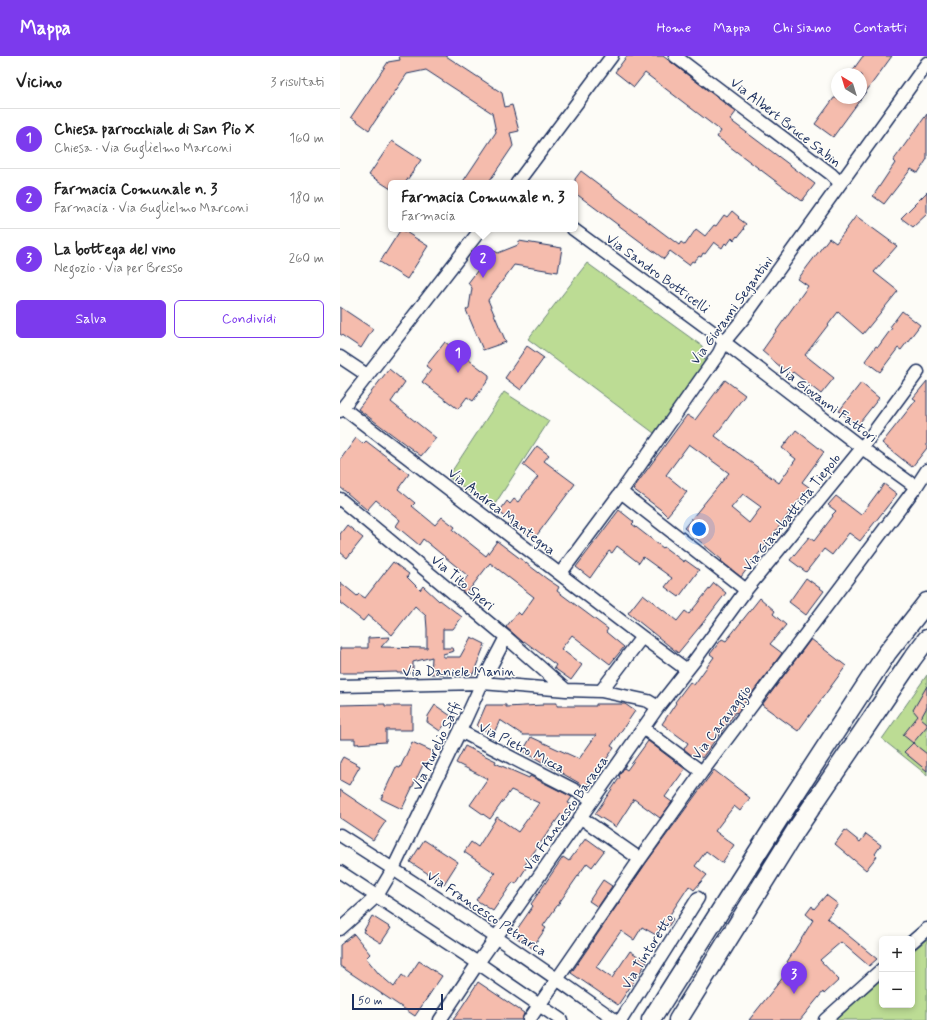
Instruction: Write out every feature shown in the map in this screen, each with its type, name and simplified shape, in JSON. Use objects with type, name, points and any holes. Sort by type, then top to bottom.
[{"type":"highway","points":[[651,1020],[778,820],[887,653],[927,602]]},
{"type":"highway","points":[[678,1020],[796,830],[927,639]]},
{"type":"street","points":[[519,180],[612,56]]},
{"type":"street","name":"Via Albert Bruce Sabin","points":[[675,56],[831,174],[840,184]]},
{"type":"street","name":"Via Giovanni Segantini","points":[[560,574],[622,492],[718,353],[724,342],[927,63]]},
{"type":"street","points":[[341,410],[479,232]]},
{"type":"street","name":"Via Sandro Botticelli","points":[[577,232],[717,335],[724,342]]},
{"type":"street","name":"Via Giovanni Fattori","points":[[724,342],[862,448],[916,487]]},
{"type":"street","points":[[340,357],[367,375]]},
{"type":"street","name":"Via Giambattista Tiepolo","points":[[658,707],[746,590],[862,448],[918,372]]},
{"type":"street","name":"Via Andrea Mantegna","points":[[341,410],[687,670]]},
{"type":"street","name":"Via Caravaggio","points":[[529,1020],[702,772],[916,487],[927,470]]},
{"type":"street","points":[[622,492],[746,590]]},
{"type":"street","name":"Via Tito Speri","points":[[340,499],[506,637],[566,690]]},
{"type":"street","name":"Via Aurelio Saffi","points":[[340,929],[377,896],[393,869],[460,732],[482,683],[506,637]]},
{"type":"street","points":[[601,691],[642,637]]},
{"type":"street","name":"Via Daniele Manin","points":[[340,686],[482,683],[566,690],[601,691],[648,701],[658,707]]},
{"type":"street","name":"Via Francesco Baracca","points":[[440,1020],[496,937],[658,707]]},
{"type":"street","points":[[643,728],[702,772]]},
{"type":"street","name":"Via Pietro Micca","points":[[460,732],[592,800]]},
{"type":"street","points":[[580,817],[640,859]]},
{"type":"street","name":"Via Francesco Petrarca","points":[[340,835],[496,937],[615,1020]]},
{"type":"street","points":[[340,872],[540,1004],[561,1020]]},
{"type":"street","name":"Via Tintoretto","points":[[621,1020],[698,898]]},
{"type":"street","points":[[915,939],[927,929]]},
{"type":"street","points":[[825,1020],[879,972]]},
{"type":"green space","points":[[587,263],[702,346],[705,362],[654,433],[528,339]]},
{"type":"green space","points":[[504,392],[549,421],[493,507],[448,477]]},
{"type":"green space","points":[[927,675],[927,775],[882,739]]},
{"type":"green space","points":[[927,939],[927,1020],[835,1020],[879,982],[879,1008],[915,1008],[915,949]]},
{"type":"building","points":[[399,56],[446,56],[502,93],[505,107],[512,105],[519,131],[510,133],[513,146],[490,180],[464,180],[496,132],[492,113],[426,70],[407,74],[369,130],[351,117],[388,62],[400,60]]},
{"type":"building","points":[[627,56],[663,56],[736,112],[730,120],[815,184],[802,201],[717,137],[721,131],[645,73],[634,87],[615,72]]},
{"type":"building","points":[[863,56],[892,56],[867,90],[867,68],[854,68]]},
{"type":"building","points":[[831,102],[831,104],[857,104],[833,137],[815,124]]},
{"type":"building","points":[[927,114],[927,159],[918,173],[911,169],[884,204],[873,196],[895,163],[893,161]]},
{"type":"building","points":[[392,141],[421,160],[407,180],[388,180],[388,187],[369,175]]},
{"type":"building","points":[[581,171],[679,245],[681,242],[685,245],[696,229],[705,236],[714,225],[716,226],[724,215],[727,217],[732,211],[746,224],[738,237],[737,236],[734,240],[732,238],[727,245],[725,243],[722,248],[714,242],[705,254],[703,253],[701,257],[699,256],[689,265],[670,251],[664,259],[578,195],[578,180],[575,179]]},
{"type":"building","points":[[927,192],[927,214],[913,227],[901,218]]},
{"type":"building","points":[[856,216],[897,246],[874,272],[898,291],[863,334],[838,312],[805,355],[834,378],[821,394],[793,372],[790,375],[762,351],[808,286],[798,279],[829,238],[836,243]]},
{"type":"building","points":[[399,232],[406,232],[428,246],[407,279],[380,262]]},
{"type":"building","points":[[519,241],[562,248],[558,272],[514,265],[488,300],[506,342],[483,350],[466,310],[469,308],[472,288],[468,283],[493,250],[498,253],[518,245]]},
{"type":"building","points":[[340,307],[373,329],[361,348],[340,334]]},
{"type":"building","points":[[902,311],[920,325],[901,350],[898,348],[880,372],[865,361],[876,346],[878,347]]},
{"type":"building","points":[[445,342],[489,375],[489,379],[473,401],[467,397],[458,409],[422,382],[431,370],[426,366]]},
{"type":"building","points":[[527,346],[544,358],[521,390],[505,378]]},
{"type":"building","points":[[389,369],[405,382],[391,402],[436,438],[421,456],[358,409]]},
{"type":"building","points":[[725,380],[745,395],[715,436],[779,483],[796,459],[782,448],[796,430],[824,452],[802,482],[809,487],[741,577],[684,528],[729,473],[689,444],[666,475],[687,492],[667,516],[633,489],[687,415],[695,420]],"holes":[[[743,494],[761,507],[749,523],[731,508]]]},
{"type":"building","points":[[927,381],[927,448],[912,467],[882,443],[916,400],[913,398]]},
{"type":"building","points":[[861,383],[879,398],[857,426],[839,411]]},
{"type":"building","points":[[356,438],[363,444],[366,441],[409,474],[398,489],[415,503],[412,506],[435,525],[442,517],[455,527],[453,530],[486,556],[497,541],[559,587],[557,591],[608,629],[606,632],[624,647],[610,664],[572,635],[561,649],[582,665],[571,680],[554,668],[556,665],[524,641],[523,642],[506,627],[518,612],[521,615],[534,597],[490,563],[466,594],[458,588],[468,576],[423,539],[419,545],[396,526],[400,520],[376,500],[367,510],[340,487],[340,460]]},
{"type":"building","points":[[537,446],[549,455],[544,461],[575,484],[534,539],[499,512],[507,501],[510,504],[514,499],[518,502],[538,477],[523,465]]},
{"type":"building","points":[[884,484],[897,494],[860,541],[849,533],[832,555],[824,549],[806,572],[790,560],[809,537],[814,541],[833,516],[832,515],[836,511],[828,505],[836,496],[861,515]]},
{"type":"building","points":[[619,510],[634,522],[632,524],[663,548],[664,547],[684,562],[685,560],[699,570],[679,597],[665,587],[672,578],[643,557],[639,563],[617,546],[612,553],[609,551],[590,578],[576,567]]},
{"type":"building","points":[[347,525],[363,538],[347,558],[340,552],[340,534]]},
{"type":"building","points":[[393,562],[409,574],[407,577],[420,590],[423,586],[439,601],[440,600],[462,617],[453,629],[443,629],[443,648],[453,648],[454,651],[443,654],[443,657],[460,657],[471,637],[485,644],[473,674],[431,674],[432,657],[413,662],[413,673],[340,673],[340,648],[368,648],[368,638],[390,637],[381,647],[427,648],[426,616],[415,606],[392,635],[368,615],[363,621],[340,603],[340,582],[357,596],[359,594],[365,598]]},
{"type":"building","points":[[806,578],[824,591],[806,615],[789,602]]},
{"type":"building","points":[[714,583],[726,593],[678,653],[628,613],[643,594],[677,621],[685,611],[689,614]]},
{"type":"building","points":[[760,598],[775,611],[773,614],[786,625],[770,644],[782,653],[702,758],[696,754],[694,757],[684,749],[688,743],[662,724],[676,703],[675,702],[690,682],[694,685],[714,657],[710,654],[722,639],[726,641]]},
{"type":"building","points":[[811,639],[846,666],[798,731],[762,705]]},
{"type":"building","points":[[927,686],[927,707],[921,718],[927,723],[927,726],[913,743],[903,735],[918,716],[913,710]]},
{"type":"building","points":[[543,703],[557,703],[557,706],[625,704],[635,711],[611,746],[614,748],[586,787],[523,751],[531,737],[579,759],[596,735],[523,735],[500,720],[493,735],[477,726],[486,705],[506,705],[506,707],[543,705]]},
{"type":"building","points":[[385,704],[385,706],[412,706],[412,730],[386,730],[386,742],[355,744],[355,739],[340,739],[340,705]]},
{"type":"building","points":[[435,705],[451,716],[440,731],[427,722],[428,716]]},
{"type":"building","points":[[648,741],[685,769],[665,797],[672,802],[660,818],[634,799],[616,827],[595,814],[620,777],[619,776],[624,768],[627,770]]},
{"type":"building","points":[[412,742],[434,752],[426,767],[423,765],[402,809],[381,799],[396,767],[400,768]]},
{"type":"building","points":[[913,743],[927,754],[927,771],[904,752]]},
{"type":"building","points":[[465,746],[496,761],[495,763],[529,778],[530,776],[572,797],[568,803],[572,805],[564,817],[561,814],[524,866],[526,868],[516,884],[513,882],[493,911],[476,900],[495,873],[464,852],[471,842],[478,847],[497,817],[518,832],[539,803],[511,790],[490,819],[470,805],[488,779],[456,763]]},
{"type":"building","points":[[343,757],[360,766],[349,785],[340,780],[340,762]]},
{"type":"building","points":[[714,770],[750,798],[740,811],[734,806],[715,831],[734,845],[722,863],[706,851],[695,866],[707,875],[694,890],[689,886],[669,916],[673,919],[668,927],[663,924],[656,935],[642,927],[634,940],[621,931],[596,967],[612,978],[630,951],[647,962],[618,1005],[571,973],[646,863]]},
{"type":"building","points":[[340,790],[386,821],[373,840],[340,818]]},
{"type":"building","points":[[845,830],[860,842],[866,834],[881,845],[875,854],[877,856],[866,870],[835,844]]},
{"type":"building","points":[[586,838],[604,851],[592,867],[587,863],[543,926],[546,928],[532,948],[513,935],[533,906],[531,904],[563,857],[569,861]]},
{"type":"building","points":[[424,840],[458,862],[444,884],[410,862]]},
{"type":"building","points":[[603,880],[612,886],[598,907],[589,901]]},
{"type":"building","points":[[826,895],[838,904],[827,918],[877,959],[869,966],[841,942],[820,960],[839,980],[824,994],[823,992],[800,1020],[749,1020],[792,966],[787,962],[813,920],[806,914],[812,906],[814,909]]},
{"type":"building","points":[[372,916],[391,928],[381,943],[363,932]]},
{"type":"building","points":[[354,934],[370,954],[366,958],[379,974],[394,987],[402,975],[407,979],[419,961],[442,976],[415,1016],[340,966],[340,945]]},
{"type":"building","points":[[478,982],[524,1013],[522,1020],[453,1020]]},
{"type":"place","name":"Farmacia Comunale n. 3","points":[[483,278]]},
{"type":"place","name":"Chiesa parrocchiale di San Pio X","points":[[458,373]]},
{"type":"place","name":"La bottega del vino","points":[[794,994]]}]
